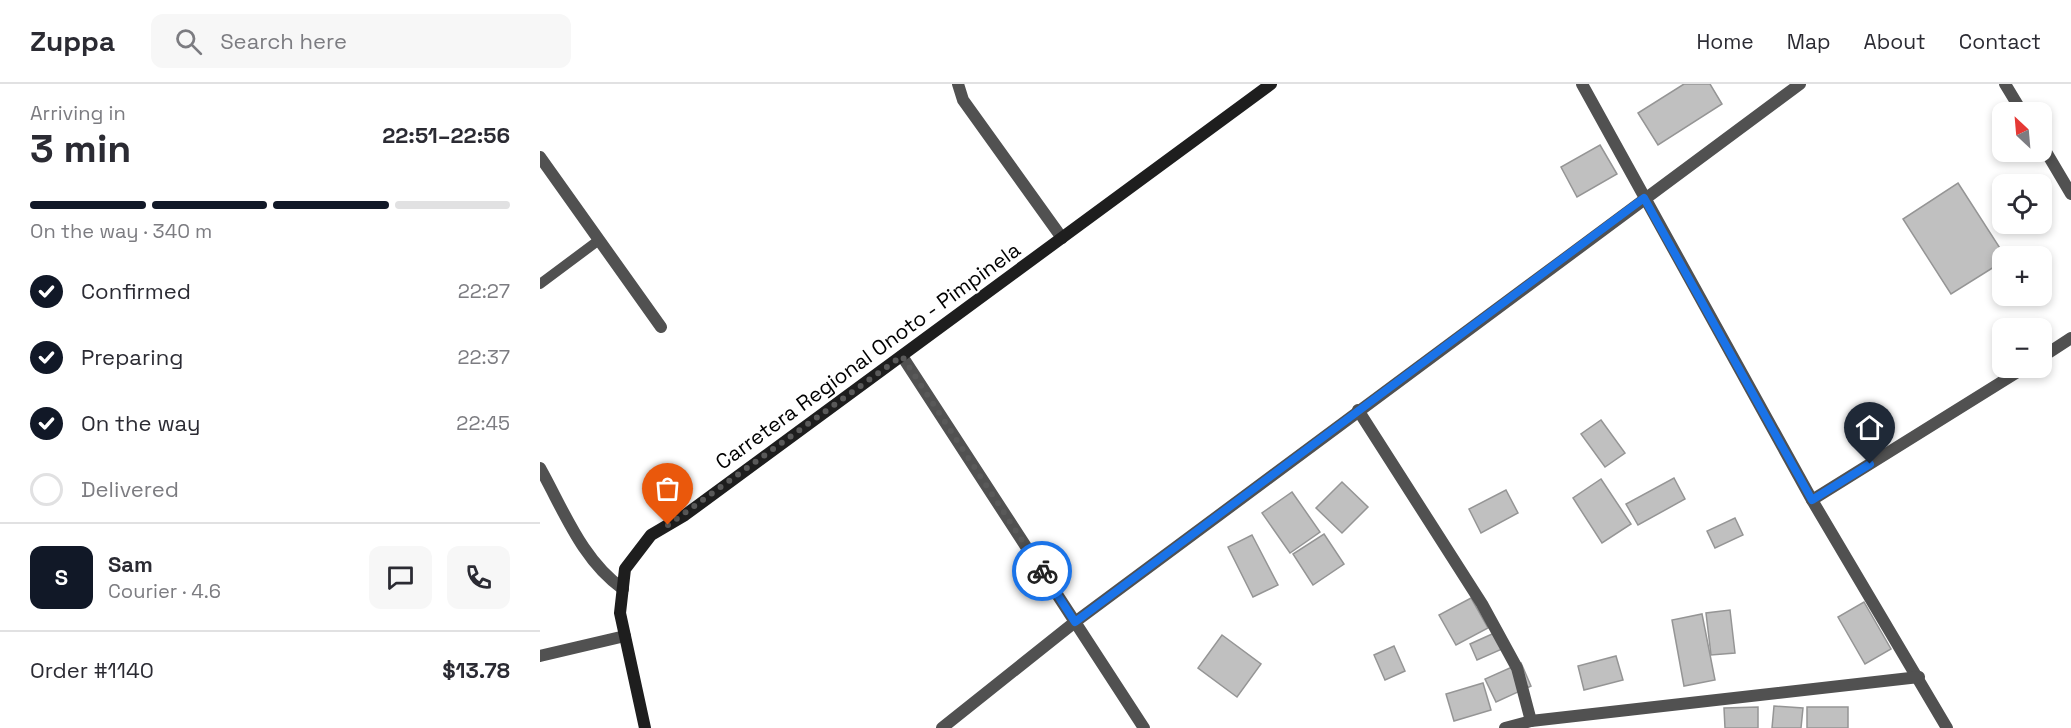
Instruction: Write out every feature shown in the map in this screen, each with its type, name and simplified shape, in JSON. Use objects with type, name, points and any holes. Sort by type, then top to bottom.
[{"type":"main road","name":"Carretera Regional Onoto - Pimpinela","points":[[645,728],[620,614],[625,568],[651,535],[685,515],[1271,84]]},
{"type":"street","points":[[958,84],[963,100],[1062,238]]},
{"type":"street","points":[[1582,84],[1812,500],[1919,677],[1947,728]]},
{"type":"street","points":[[942,728],[1075,622],[1800,84]]},
{"type":"street","points":[[2005,84],[2016,102]]},
{"type":"street","points":[[540,158],[661,327]]},
{"type":"street","points":[[2052,162],[2071,194]]},
{"type":"street","points":[[2052,350],[2071,338]]},
{"type":"street","points":[[902,356],[1144,728]]},
{"type":"street","points":[[1812,500],[2008,378]]},
{"type":"street","points":[[1358,410],[1482,604],[1517,668],[1531,721]]},
{"type":"street","points":[[540,468],[545,490],[585,550],[605,576],[623,589]]},
{"type":"street","points":[[540,656],[625,636]]},
{"type":"street","points":[[1506,728],[1531,721],[1919,677]]},
{"type":"lane","points":[[540,284],[599,240]]},
{"type":"building","points":[[1684,84],[1710,84],[1722,104],[1658,145],[1638,113]]},
{"type":"building","points":[[1600,145],[1617,174],[1577,197],[1561,167]]},
{"type":"building","points":[[1958,183],[1999,246],[1992,246],[1992,268],[1951,294],[1903,219]]},
{"type":"building","points":[[1601,420],[1625,453],[1605,467],[1581,434]]},
{"type":"building","points":[[1674,478],[1685,499],[1638,525],[1626,504]]},
{"type":"building","points":[[1601,479],[1631,524],[1602,543],[1573,498]]},
{"type":"building","points":[[1342,482],[1368,507],[1342,533],[1316,508]]},
{"type":"building","points":[[1506,490],[1518,513],[1481,533],[1469,509]]},
{"type":"building","points":[[1292,492],[1320,532],[1290,553],[1262,513]]},
{"type":"building","points":[[1735,518],[1743,535],[1715,548],[1707,531]]},
{"type":"building","points":[[1324,534],[1344,564],[1313,585],[1293,554]]},
{"type":"building","points":[[1252,535],[1278,585],[1253,597],[1228,547]]},
{"type":"building","points":[[1471,598],[1488,628],[1456,645],[1439,615]]},
{"type":"building","points":[[1864,602],[1891,649],[1865,664],[1838,617]]},
{"type":"building","points":[[1730,610],[1735,653],[1711,655],[1706,613]]},
{"type":"building","points":[[1702,614],[1715,680],[1684,686],[1672,620]]},
{"type":"building","points":[[1501,630],[1509,646],[1477,660],[1470,644]]},
{"type":"building","points":[[1222,635],[1261,664],[1237,697],[1198,668]]},
{"type":"building","points":[[1394,646],[1405,671],[1385,680],[1374,655]]},
{"type":"building","points":[[1616,656],[1623,680],[1584,690],[1578,666]]},
{"type":"building","points":[[1521,663],[1531,686],[1496,702],[1485,679]]},
{"type":"building","points":[[1483,683],[1491,710],[1454,721],[1446,694]]},
{"type":"building","points":[[1774,706],[1803,708],[1801,728],[1772,728]]},
{"type":"building","points":[[1758,707],[1758,728],[1725,728],[1724,708]]},
{"type":"building","points":[[1807,707],[1848,707],[1848,728],[1807,728]]},
{"type":"way so far","points":[[668,525],[685,515],[902,356],[1042,571]]},
{"type":"route","points":[[1042,571],[1075,622],[1644,198],[1812,500],[1870,464]]}]
